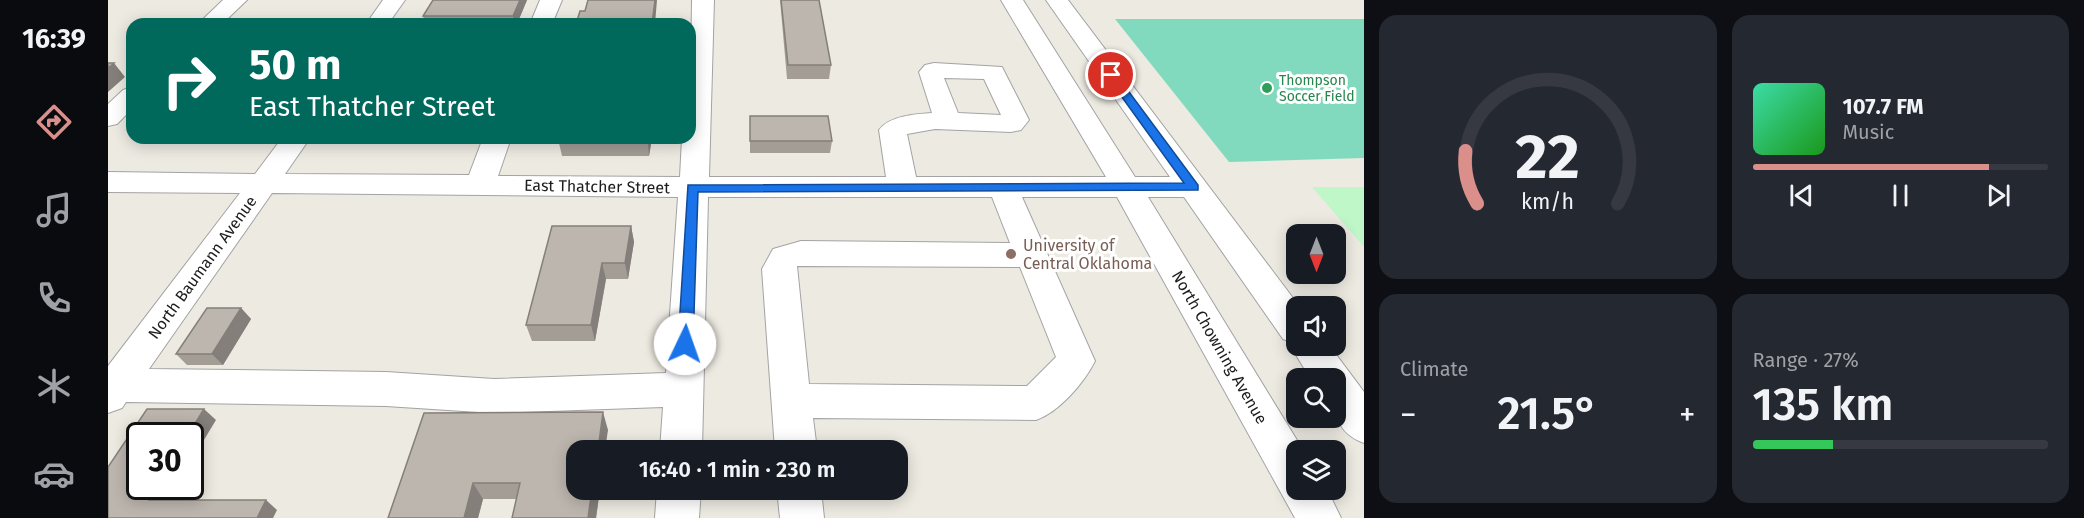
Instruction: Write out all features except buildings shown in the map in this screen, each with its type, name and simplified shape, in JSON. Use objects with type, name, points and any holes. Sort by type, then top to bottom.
[{"type":"street","points":[[215,18],[236,0]]},
{"type":"street","points":[[381,18],[394,0]]},
{"type":"street","points":[[544,18],[551,0]]},
{"type":"street","points":[[696,120],[703,0]]},
{"type":"street","name":"North Chowning Avenue","points":[[1012,0],[1128,189],[1286,461]]},
{"type":"street","points":[[1057,0],[1286,314]]},
{"type":"street","points":[[108,118],[126,101]]},
{"type":"street","points":[[903,188],[893,130],[904,124],[948,122]]},
{"type":"street","name":"North Baumann Avenue","points":[[112,391],[292,144]]},
{"type":"street","points":[[480,184],[495,144]]},
{"type":"street","points":[[681,440],[695,144]]},
{"type":"street","name":"East Thatcher Street","points":[[108,182],[265,181],[692,188],[1193,188]]},
{"type":"street","points":[[791,401],[1036,403],[1076,361],[1005,189]]},
{"type":"street","points":[[795,440],[779,269],[785,257],[801,253],[1032,255]]},
{"type":"street","points":[[1316,356],[1348,397]]},
{"type":"street","points":[[112,391],[386,389],[494,396],[683,389]]},
{"type":"street","points":[[678,518],[679,500]]},
{"type":"street","points":[[800,500],[802,518]]},
{"type":"street","points":[[1308,500],[1319,518]]},
{"type":"green space","name":"Thompson Soccer Field","points":[[1115,19],[1364,19],[1364,158],[1229,162]]},
{"type":"green space","points":[[1312,187],[1364,187],[1364,247]]},
{"type":"place","name":"Thompson Soccer Field","points":[[1267,88]]},
{"type":"place","name":"University of Central Oklahoma","points":[[1011,254]]},
{"type":"route","points":[[685,344],[692,188],[1193,188],[1111,75]]}]
